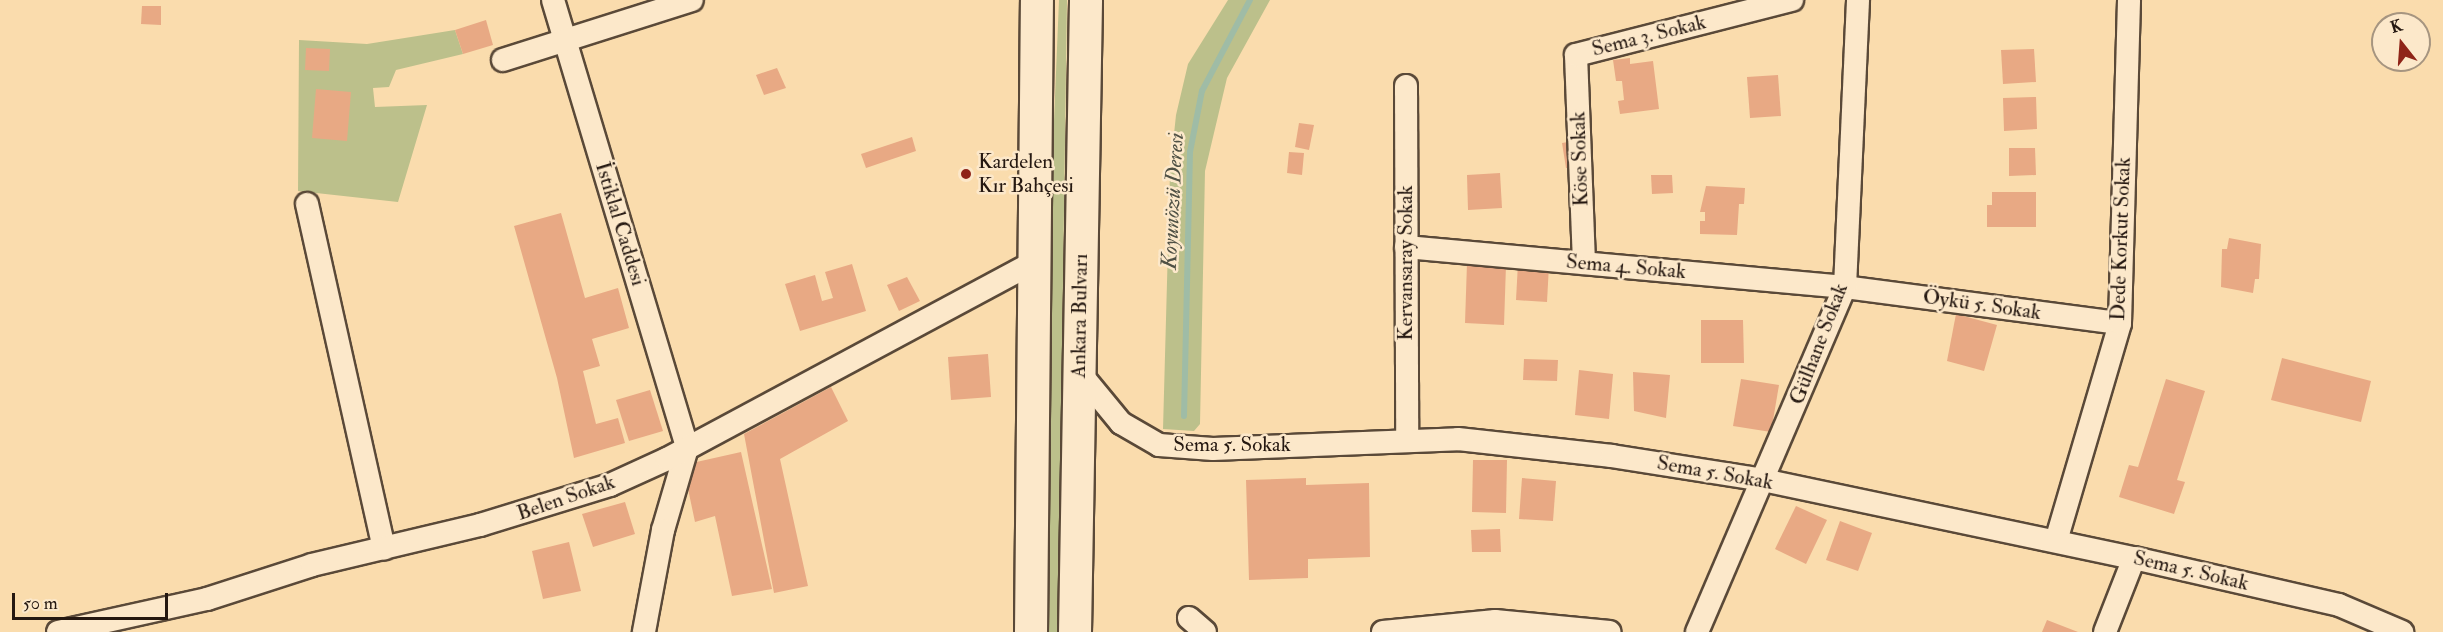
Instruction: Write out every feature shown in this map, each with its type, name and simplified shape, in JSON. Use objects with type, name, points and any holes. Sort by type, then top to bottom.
[{"type":"main road","points":[[1031,632],[1037,0]]},
{"type":"main road","name":"Ankara Bulvarı","points":[[1076,632],[1086,0]]},
{"type":"street","name":"İstiklal Caddesi","points":[[553,0],[687,448]]},
{"type":"street","points":[[503,60],[692,0]]},
{"type":"street","name":"Sema 3. Sokak","points":[[1575,55],[1792,0]]},
{"type":"street","name":"Gülhane Sokak","points":[[1697,632],[1845,287],[1858,0]]},
{"type":"street","name":"Dede Korkut Sokak","points":[[2056,541],[2120,323],[2129,0]]},
{"type":"street","name":"Köse Sokak","points":[[1575,55],[1584,263]]},
{"type":"street","name":"Kervansaray Sokak","points":[[1406,86],[1407,440]]},
{"type":"street","points":[[306,204],[384,548]]},
{"type":"street","name":"Sema 4. Sokak","points":[[1406,247],[1845,287]]},
{"type":"street","name":"Belen Sokak","points":[[58,632],[207,599],[312,565],[566,500],[618,481],[687,448],[1035,262]]},
{"type":"street","name":"Öykü 5. Sokak","points":[[1845,287],[2120,323]]},
{"type":"street","name":"Sema 5. Sokak","points":[[1079,372],[1121,423],[1160,445],[1213,450],[1458,439],[1612,456],[1762,480],[2134,558],[2369,616],[2403,632]]},
{"type":"street","points":[[644,632],[663,530],[687,448]]},
{"type":"street","points":[[2105,632],[2134,558]]},
{"type":"street","points":[[1383,632],[1524,626],[1609,632]]},
{"type":"green space","points":[[1059,0],[1067,0],[1058,632],[1049,632],[1053,145]]},
{"type":"green space","points":[[1228,0],[1270,0],[1227,78],[1205,171],[1200,424],[1194,431],[1163,429],[1170,172],[1176,115],[1188,64]]},
{"type":"green space","points":[[455,30],[463,54],[396,70],[389,87],[373,88],[375,107],[427,105],[398,202],[298,191],[299,40],[367,44]]},
{"type":"building","points":[[142,6],[161,6],[161,25],[141,24]]},
{"type":"building","points":[[486,20],[493,45],[463,54],[455,30]]},
{"type":"building","points":[[306,48],[330,49],[329,71],[305,70]]},
{"type":"building","points":[[2034,49],[2036,82],[2003,84],[2001,50]]},
{"type":"building","points":[[1630,58],[1630,64],[1653,61],[1659,109],[1620,114],[1618,101],[1624,100],[1622,81],[1616,81],[1613,60]]},
{"type":"building","points":[[777,68],[786,88],[764,95],[756,75]]},
{"type":"building","points":[[1778,75],[1781,116],[1750,118],[1747,77]]},
{"type":"building","points":[[316,89],[351,92],[347,141],[312,138]]},
{"type":"building","points":[[2036,97],[2037,129],[2004,131],[2003,98]]},
{"type":"building","points":[[1299,123],[1314,125],[1309,150],[1295,147]]},
{"type":"building","points":[[912,137],[916,151],[866,168],[861,154]]},
{"type":"building","points":[[1574,141],[1578,167],[1566,168],[1562,143]]},
{"type":"building","points":[[2009,148],[2035,148],[2036,175],[2009,176]]},
{"type":"building","points":[[1289,152],[1304,153],[1302,175],[1287,173]]},
{"type":"building","points":[[1500,173],[1502,208],[1468,210],[1467,175]]},
{"type":"building","points":[[1651,175],[1672,175],[1673,193],[1652,194]]},
{"type":"building","points":[[1706,186],[1745,188],[1744,204],[1739,204],[1737,235],[1700,234],[1700,221],[1705,221],[1705,212],[1700,212]]},
{"type":"building","points":[[1992,192],[2036,192],[2036,227],[1987,227],[1987,205],[1992,205]]},
{"type":"building","points":[[561,213],[585,298],[618,288],[629,328],[592,339],[600,366],[583,371],[596,424],[618,418],[625,443],[574,458],[557,378],[514,226]]},
{"type":"building","points":[[2229,238],[2261,244],[2259,279],[2255,279],[2253,293],[2221,287],[2222,249],[2227,249]]},
{"type":"building","points":[[1467,263],[1506,265],[1504,325],[1465,323]]},
{"type":"building","points":[[1518,263],[1549,265],[1547,302],[1516,300]]},
{"type":"building","points":[[852,264],[866,311],[800,331],[785,284],[815,275],[822,301],[833,298],[825,272]]},
{"type":"building","points":[[907,277],[920,301],[899,311],[887,285]]},
{"type":"building","points":[[1956,314],[1997,325],[1984,371],[1947,361]]},
{"type":"building","points":[[1701,320],[1743,320],[1744,363],[1701,363]]},
{"type":"building","points":[[988,354],[991,397],[951,400],[948,357]]},
{"type":"building","points":[[2282,358],[2371,381],[2361,422],[2271,400]]},
{"type":"building","points":[[1524,359],[1558,360],[1557,381],[1523,380]]},
{"type":"building","points":[[1579,370],[1613,374],[1609,419],[1575,415]]},
{"type":"building","points":[[1633,372],[1670,375],[1666,418],[1634,411]]},
{"type":"building","points":[[1741,379],[1779,385],[1771,432],[1733,426]]},
{"type":"building","points":[[2166,379],[2205,391],[2177,480],[2185,482],[2174,514],[2119,497],[2129,465],[2138,467]]},
{"type":"building","points":[[831,387],[848,421],[780,459],[808,586],[774,593],[744,434]]},
{"type":"building","points":[[650,390],[663,431],[629,441],[616,400]]},
{"type":"building","points":[[741,452],[772,589],[732,596],[715,516],[695,522],[683,465]]},
{"type":"building","points":[[1473,460],[1507,460],[1506,513],[1472,512]]},
{"type":"building","points":[[1306,478],[1306,485],[1369,483],[1370,557],[1308,559],[1308,578],[1249,580],[1246,480]]},
{"type":"building","points":[[1522,478],[1556,481],[1553,521],[1519,519]]},
{"type":"building","points":[[625,502],[635,534],[593,547],[582,514]]},
{"type":"building","points":[[1796,506],[1827,520],[1806,564],[1775,549]]},
{"type":"building","points":[[1840,521],[1872,533],[1858,571],[1826,560]]},
{"type":"building","points":[[1500,529],[1501,552],[1472,552],[1471,530]]},
{"type":"building","points":[[569,542],[581,591],[543,599],[532,551]]},
{"type":"building","points":[[2047,620],[2078,632],[2042,632]]},
{"type":"waterway","name":"Koyunözü Deresi","points":[[1184,416],[1190,152],[1202,91],[1250,0]]},
{"type":"place","name":"Kardelen Kır Bahçesi","points":[[966,174]]}]
